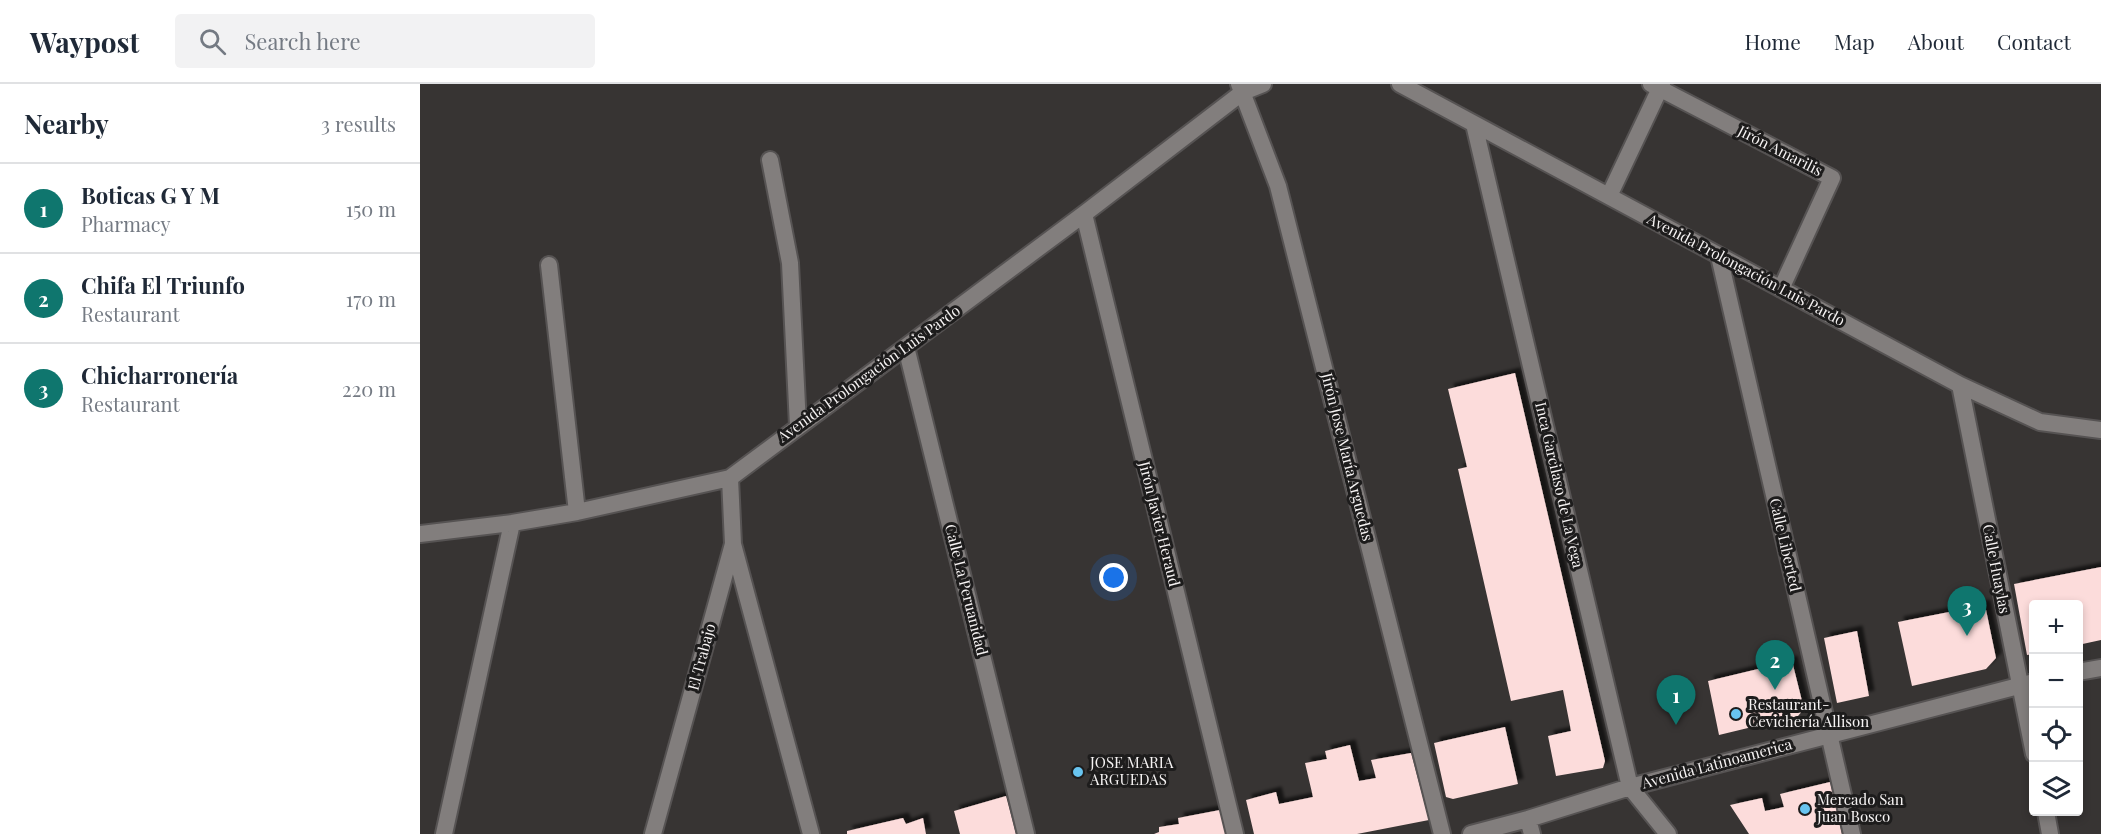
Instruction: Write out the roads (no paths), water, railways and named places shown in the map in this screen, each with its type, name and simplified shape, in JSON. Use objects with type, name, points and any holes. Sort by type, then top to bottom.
[{"type":"street","name":"Avenida Prolongación Luis Pardo","points":[[420,534],[512,523],[577,512],[730,478],[1084,214],[1241,88],[1263,84]]},
{"type":"street","name":"Avenida Prolongación Luis Pardo","points":[[1400,84],[1960,385],[2040,422],[2101,430]]},
{"type":"street","points":[[1609,196],[1657,86]]},
{"type":"street","name":"Jirón Amarilis","points":[[1657,86],[1832,178],[1781,289]]},
{"type":"street","name":"Jirón Jose María Arguedas","points":[[1241,88],[1278,186],[1442,834]]},
{"type":"street","name":"Inca Garcilaso de La Vega","points":[[1474,124],[1630,787],[1668,834]]},
{"type":"street","points":[[770,160],[790,262],[798,426]]},
{"type":"street","name":"Jirón Javier Heraud","points":[[1084,214],[1235,834]]},
{"type":"street","name":"Calle Liberted","points":[[1719,256],[1852,834]]},
{"type":"street","points":[[549,265],[577,512]]},
{"type":"street","name":"Calle La Peruanidad","points":[[906,347],[1026,834]]},
{"type":"street","name":"Calle Huaylas","points":[[1960,385],[2026,683],[2029,710]]},
{"type":"street","name":"El Trabajo","points":[[653,834],[733,544],[730,478]]},
{"type":"street","points":[[444,834],[512,523]]},
{"type":"street","points":[[733,544],[811,834]]},
{"type":"street","points":[[2083,671],[2101,668]]},
{"type":"street","name":"Avenida Latinoamerica","points":[[1471,834],[1530,827],[1630,787],[2026,683]]},
{"type":"street","points":[[2047,816],[2050,834]]},
{"type":"place","name":"Chicharronería","points":[[1967,636]]},
{"type":"place","name":"Chifa El Triunfo","points":[[1775,690]]},
{"type":"place","name":"Restaurant- Cevichería Allison","points":[[1736,714]]},
{"type":"place","name":"Boticas G Y M","points":[[1676,725]]},
{"type":"place","name":"JOSE MARIA ARGUEDAS","points":[[1078,772]]},
{"type":"place","name":"Mercado San Juan Bosco","points":[[1805,809]]}]
